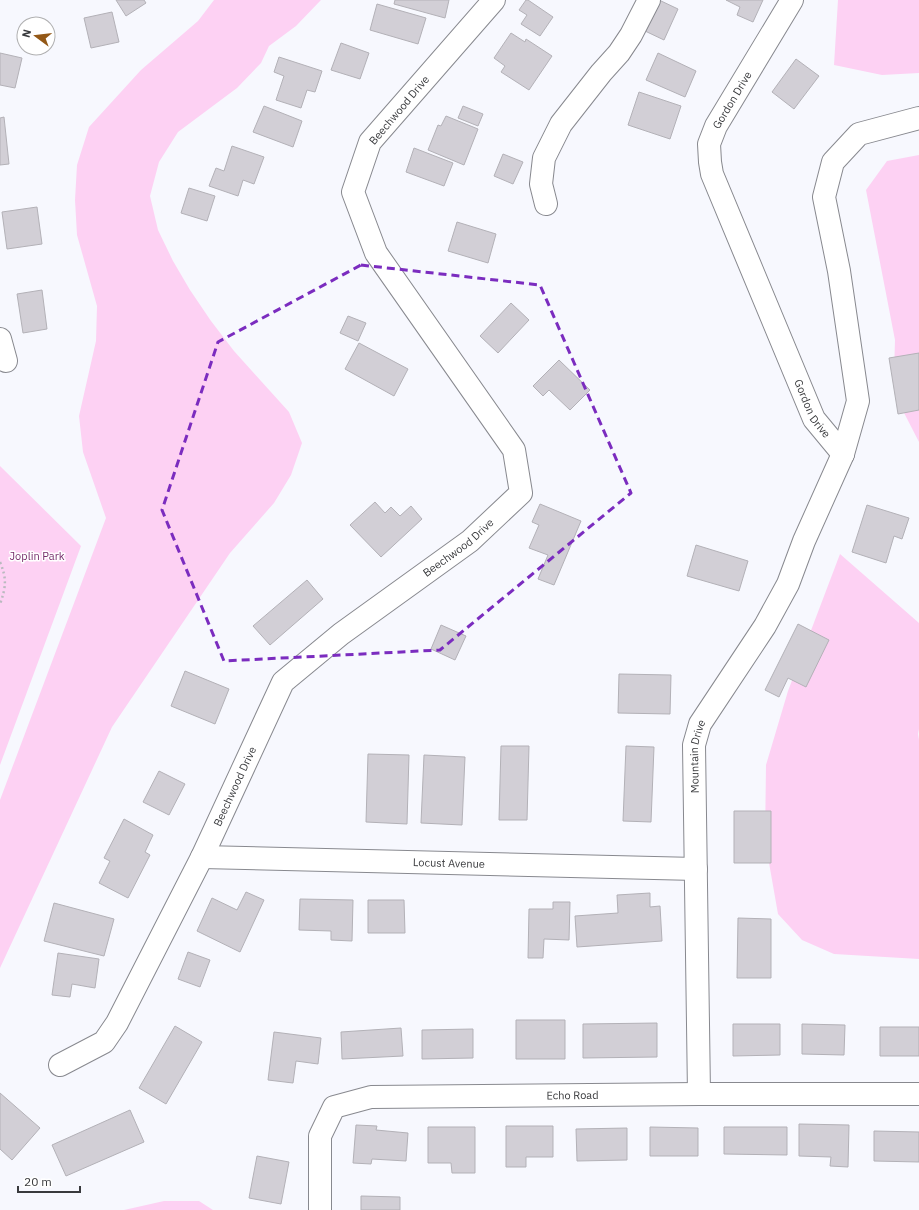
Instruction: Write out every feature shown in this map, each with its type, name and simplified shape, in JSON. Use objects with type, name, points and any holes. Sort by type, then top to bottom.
[{"type":"street","name":"Beechwood Drive","points":[[60,1065],[104,1042],[117,1023],[202,857],[283,682],[341,634],[470,541],[521,493],[514,450],[376,253],[353,192],[370,142],[494,0]]},
{"type":"street","points":[[546,204],[541,184],[544,158],[561,124],[601,73],[619,53],[631,35],[649,0]]},
{"type":"street","name":"Gordon Drive","points":[[792,0],[716,126],[709,144],[710,162],[712,174],[814,419],[843,454]]},
{"type":"street","name":"Gordon Drive","points":[[843,454],[858,401],[839,271],[824,197],[833,162],[859,134],[919,118]]},
{"type":"street","points":[[0,338],[6,361]]},
{"type":"street","name":"Mountain Drive","points":[[699,1094],[694,746],[700,724],[765,626],[788,584],[804,541],[843,454]]},
{"type":"street","name":"Locust Avenue","points":[[202,857],[696,869]]},
{"type":"street","name":"Echo Road","points":[[320,1210],[320,1136],[334,1107],[371,1097],[699,1094],[919,1094]]},
{"type":"path","points":[[0,562],[3,570],[5,588],[0,604]]},
{"type":"highlighted area","points":[[361,265],[540,285],[631,493],[440,650],[224,661],[162,510],[218,342]]},
{"type":"green space","points":[[214,0],[321,0],[296,26],[269,46],[261,63],[237,88],[178,132],[159,162],[150,196],[158,230],[173,261],[190,290],[234,351],[289,412],[302,443],[291,475],[274,503],[230,553],[112,727],[0,968],[0,800],[106,518],[83,452],[79,416],[96,341],[97,306],[77,235],[75,200],[77,165],[89,127],[141,70],[198,21]]},
{"type":"green space","points":[[838,0],[919,0],[919,73],[882,75],[834,65]]},
{"type":"green space","points":[[919,155],[919,442],[901,407],[894,374],[895,340],[866,190],[887,161]]},
{"type":"green space","name":"Joplin Park","points":[[0,466],[81,546],[0,765]]},
{"type":"green space","points":[[840,554],[919,623],[919,959],[834,954],[802,940],[778,914],[765,840],[766,765],[788,691]]},
{"type":"green space","points":[[164,1201],[199,1201],[213,1210],[124,1210]]},
{"type":"building","points":[[116,0],[144,0],[146,3],[126,16]]},
{"type":"building","points":[[395,0],[449,0],[445,18],[394,4]]},
{"type":"building","points":[[526,0],[553,17],[540,36],[521,24],[527,15],[519,10]]},
{"type":"building","points":[[659,0],[678,9],[664,40],[645,31]]},
{"type":"building","points":[[726,0],[763,0],[753,22],[737,15],[740,7]]},
{"type":"building","points":[[377,4],[426,18],[418,44],[370,30]]},
{"type":"building","points":[[112,12],[119,42],[91,48],[84,18]]},
{"type":"building","points":[[511,33],[525,42],[526,39],[552,56],[529,90],[501,72],[505,66],[494,58]]},
{"type":"building","points":[[341,43],[369,53],[360,79],[331,70]]},
{"type":"building","points":[[0,53],[22,58],[15,88],[0,85]]},
{"type":"building","points":[[658,53],[696,71],[685,97],[646,80]]},
{"type":"building","points":[[279,57],[322,71],[315,92],[307,90],[301,108],[276,100],[284,76],[274,72]]},
{"type":"building","points":[[796,59],[819,76],[794,109],[772,92]]},
{"type":"building","points":[[639,92],[681,106],[670,139],[628,125]]},
{"type":"building","points":[[264,106],[302,121],[293,147],[253,132]]},
{"type":"building","points":[[463,106],[483,114],[478,126],[458,118]]},
{"type":"building","points":[[446,116],[478,129],[464,165],[428,150],[438,125],[441,126]]},
{"type":"building","points":[[4,117],[9,164],[0,165],[0,118]]},
{"type":"building","points":[[232,146],[264,157],[254,184],[243,180],[238,196],[209,186],[216,168],[224,171]]},
{"type":"building","points":[[414,148],[453,163],[444,186],[406,172]]},
{"type":"building","points":[[503,154],[523,162],[513,184],[494,176]]},
{"type":"building","points":[[189,188],[215,196],[207,221],[181,213]]},
{"type":"building","points":[[37,207],[42,244],[7,249],[2,212]]},
{"type":"building","points":[[457,222],[496,234],[488,263],[448,251]]},
{"type":"building","points":[[42,290],[47,329],[23,333],[17,294]]},
{"type":"building","points":[[511,303],[529,320],[498,353],[480,336]]},
{"type":"building","points":[[348,316],[366,323],[358,341],[340,333]]},
{"type":"building","points":[[359,343],[408,369],[394,396],[345,369]]},
{"type":"building","points":[[919,353],[919,410],[898,414],[889,358]]},
{"type":"building","points":[[559,360],[590,390],[570,410],[549,390],[543,396],[533,386]]},
{"type":"building","points":[[375,502],[385,513],[391,507],[400,516],[411,506],[422,519],[381,557],[350,525]]},
{"type":"building","points":[[540,504],[581,521],[554,585],[538,579],[548,555],[529,548],[539,525],[532,522]]},
{"type":"building","points":[[867,505],[909,518],[902,539],[894,536],[886,563],[852,552]]},
{"type":"building","points":[[696,545],[748,561],[739,591],[687,576]]},
{"type":"building","points":[[307,580],[323,599],[270,645],[253,626]]},
{"type":"building","points":[[798,624],[829,640],[806,687],[788,678],[779,697],[765,690]]},
{"type":"building","points":[[441,625],[466,636],[455,660],[431,649]]},
{"type":"building","points":[[185,671],[229,689],[215,724],[171,706]]},
{"type":"building","points":[[619,674],[671,675],[670,714],[618,713]]},
{"type":"building","points":[[501,746],[529,746],[527,820],[499,820]]},
{"type":"building","points":[[626,746],[654,747],[651,822],[623,821]]},
{"type":"building","points":[[368,754],[409,755],[407,824],[366,822]]},
{"type":"building","points":[[424,755],[465,757],[462,825],[421,823]]},
{"type":"building","points":[[159,771],[185,784],[169,815],[143,802]]},
{"type":"building","points":[[734,811],[771,811],[771,863],[734,863]]},
{"type":"building","points":[[124,819],[153,835],[145,852],[150,855],[128,898],[99,883],[110,861],[104,858]]},
{"type":"building","points":[[246,892],[264,900],[240,952],[197,931],[212,898],[237,910]]},
{"type":"building","points":[[650,893],[650,907],[660,906],[662,941],[577,947],[575,916],[618,913],[617,895]]},
{"type":"building","points":[[300,899],[353,900],[352,941],[331,940],[331,931],[299,930]]},
{"type":"building","points":[[368,900],[404,900],[405,933],[368,933]]},
{"type":"building","points":[[553,902],[570,902],[569,940],[544,939],[543,958],[528,958],[529,909],[553,909]]},
{"type":"building","points":[[54,903],[114,919],[104,956],[44,941]]},
{"type":"building","points":[[738,918],[771,919],[771,978],[737,978]]},
{"type":"building","points":[[188,952],[210,960],[200,987],[178,979]]},
{"type":"building","points":[[58,953],[99,959],[95,988],[72,984],[70,997],[52,995]]},
{"type":"building","points":[[516,1020],[565,1020],[565,1059],[516,1059]]},
{"type":"building","points":[[657,1023],[657,1057],[583,1058],[583,1024]]},
{"type":"building","points":[[733,1024],[780,1024],[780,1055],[733,1056]]},
{"type":"building","points":[[802,1024],[845,1025],[844,1055],[802,1054]]},
{"type":"building","points":[[175,1026],[202,1042],[166,1104],[139,1088]]},
{"type":"building","points":[[880,1027],[919,1027],[919,1056],[880,1056]]},
{"type":"building","points":[[401,1028],[403,1056],[342,1059],[341,1032]]},
{"type":"building","points":[[473,1029],[473,1058],[422,1059],[422,1030]]},
{"type":"building","points":[[274,1032],[321,1038],[318,1064],[296,1061],[293,1083],[268,1080]]},
{"type":"building","points":[[0,1093],[40,1128],[12,1160],[0,1149]]},
{"type":"building","points":[[130,1110],[144,1142],[66,1176],[52,1145]]},
{"type":"building","points":[[799,1124],[849,1125],[848,1167],[830,1166],[831,1157],[799,1156]]},
{"type":"building","points":[[356,1125],[377,1126],[376,1130],[408,1133],[406,1161],[372,1159],[371,1164],[353,1163]]},
{"type":"building","points":[[506,1126],[553,1126],[553,1157],[526,1157],[526,1167],[506,1167]]},
{"type":"building","points":[[428,1127],[475,1127],[475,1173],[452,1173],[451,1163],[428,1163]]},
{"type":"building","points":[[650,1127],[698,1128],[698,1156],[650,1156]]},
{"type":"building","points":[[724,1127],[787,1127],[787,1155],[724,1154]]},
{"type":"building","points":[[627,1128],[627,1160],[577,1161],[576,1129]]},
{"type":"building","points":[[874,1131],[919,1132],[919,1162],[874,1161]]},
{"type":"building","points":[[257,1156],[289,1162],[281,1204],[249,1198]]},
{"type":"building","points":[[361,1196],[400,1197],[400,1210],[361,1210]]}]
